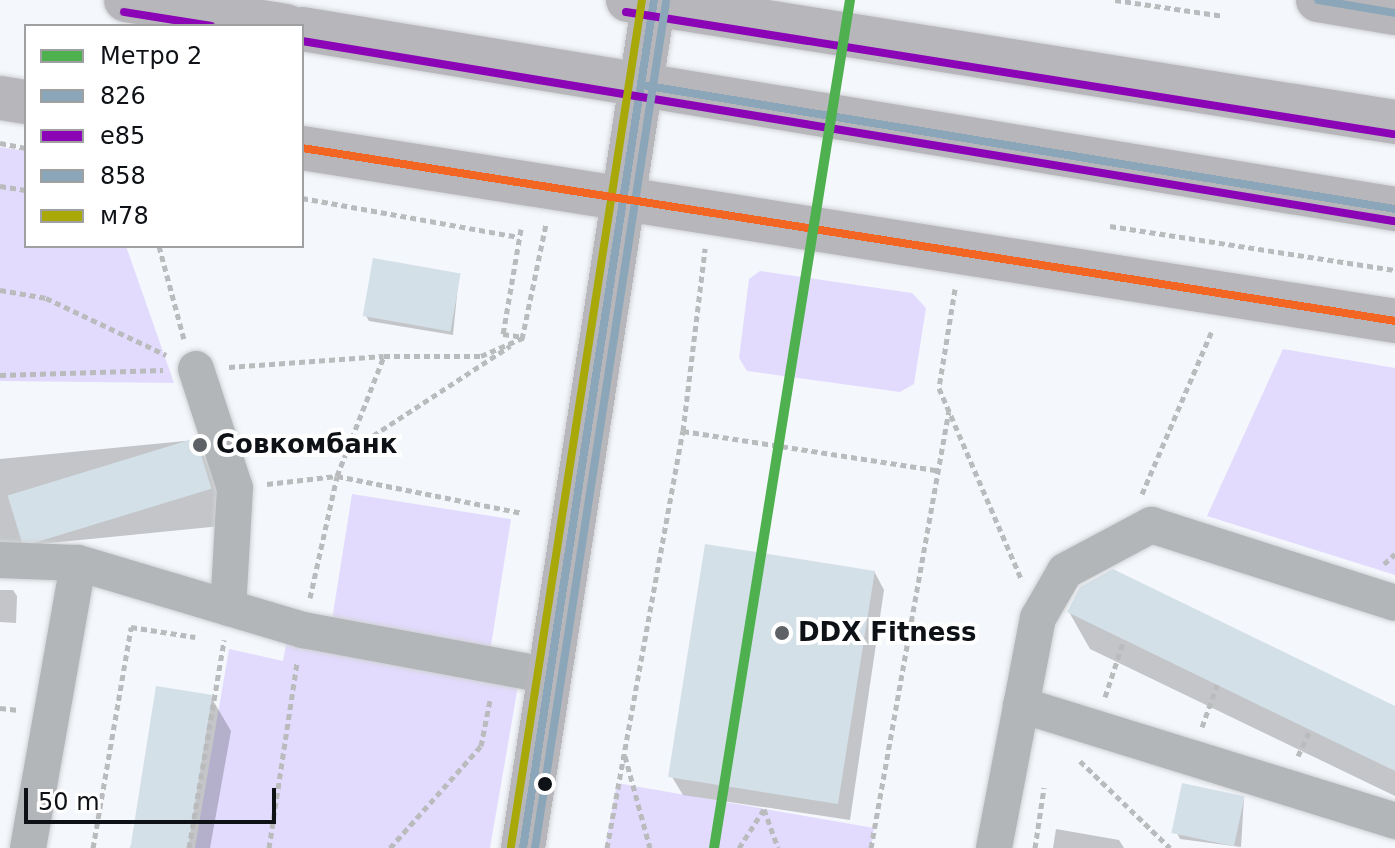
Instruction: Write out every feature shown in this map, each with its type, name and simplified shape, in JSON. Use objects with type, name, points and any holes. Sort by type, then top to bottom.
[{"type":"main road","points":[[126,0],[274,24]]},
{"type":"main road","points":[[1318,0],[1395,13]]},
{"type":"main road","points":[[523,848],[642,85],[645,1],[1395,122]]},
{"type":"main road","points":[[304,29],[1395,209]]},
{"type":"main road","points":[[0,98],[24,102]]},
{"type":"main road","points":[[304,148],[1395,321]]},
{"type":"lane","points":[[196,369],[235,488],[226,625]]},
{"type":"lane","points":[[994,848],[1038,618],[1065,571],[1151,525],[1395,603]]},
{"type":"lane","points":[[0,560],[78,563],[226,625],[303,630],[551,676]]},
{"type":"lane","points":[[28,848],[78,563]]},
{"type":"lane","points":[[1021,705],[1084,742],[1395,821]]},
{"type":"path","points":[[1115,0],[1224,16]]},
{"type":"path","points":[[0,143],[24,148]]},
{"type":"path","points":[[0,186],[24,190]]},
{"type":"path","points":[[304,198],[519,237]]},
{"type":"path","points":[[346,453],[525,337],[546,223]]},
{"type":"path","points":[[1110,226],[1395,270]]},
{"type":"path","points":[[521,229],[503,334],[525,337]]},
{"type":"path","points":[[607,848],[683,431],[705,247]]},
{"type":"path","points":[[160,248],[196,369]]},
{"type":"path","points":[[955,289],[939,388],[1038,618]]},
{"type":"path","points":[[0,290],[46,298],[196,369]]},
{"type":"path","points":[[1151,525],[1136,507],[1214,327]]},
{"type":"path","points":[[0,375],[196,369],[384,356],[481,356],[525,337]]},
{"type":"path","points":[[269,848],[303,630],[337,476],[384,356]]},
{"type":"path","points":[[871,848],[949,412]]},
{"type":"path","points":[[683,431],[940,471]]},
{"type":"path","points":[[235,488],[337,476],[522,513]]},
{"type":"path","points":[[93,848],[131,627],[226,625],[189,848]]},
{"type":"path","points":[[1124,640],[1084,742],[1170,848]]},
{"type":"path","points":[[390,848],[481,746],[497,666]]},
{"type":"path","points":[[624,754],[650,848]]},
{"type":"path","points":[[739,848],[764,809],[778,848]]},
{"type":"shaded area","points":[[0,147],[24,151],[24,248],[127,248],[174,383],[0,381]]},
{"type":"shaded area","points":[[760,271],[912,293],[926,308],[914,384],[900,392],[747,371],[739,358],[749,279]]},
{"type":"shaded area","points":[[1283,349],[1395,368],[1395,575],[1207,516]]},
{"type":"shaded area","points":[[352,494],[511,519],[490,651],[331,625]]},
{"type":"shaded area","points":[[287,639],[518,686],[490,848],[195,848],[229,649],[283,661]]},
{"type":"shaded area","points":[[617,783],[874,828],[871,848],[605,848]]},
{"type":"building","points":[[373,258],[461,273],[450,332],[363,316]]},
{"type":"building","points":[[196,438],[211,489],[23,546],[8,496]]},
{"type":"building","points":[[705,544],[875,571],[838,804],[668,777]]},
{"type":"building","points":[[1113,569],[1395,706],[1395,771],[1067,612],[1080,587]]},
{"type":"building","points":[[156,686],[212,695],[188,848],[130,848]]},
{"type":"building","points":[[1182,783],[1245,796],[1234,846],[1171,833]]},
{"type":"metro line","name":"2","points":[[714,848],[850,0]]},
{"type":"transit line","name":"м78","points":[[511,846],[642,0]]},
{"type":"transit line","name":"826","points":[[523,848],[654,0]]},
{"type":"transit line","name":"826","points":[[1318,0],[1395,13]]},
{"type":"transit line","name":"858","points":[[535,848],[666,2]]},
{"type":"transit line","name":"е85","points":[[124,12],[199,24]]},
{"type":"transit line","name":"е85","points":[[626,12],[1393,134]]},
{"type":"transit line","name":"е85","points":[[304,41],[1393,221]]},
{"type":"transit line","name":"826","points":[[642,85],[1395,209]]},
{"type":"transit line","points":[[304,148],[1395,321]]},
{"type":"place","name":"Совкомбанк","points":[[200,445]]},
{"type":"place","name":"DDX Fitness","points":[[782,633]]}]
